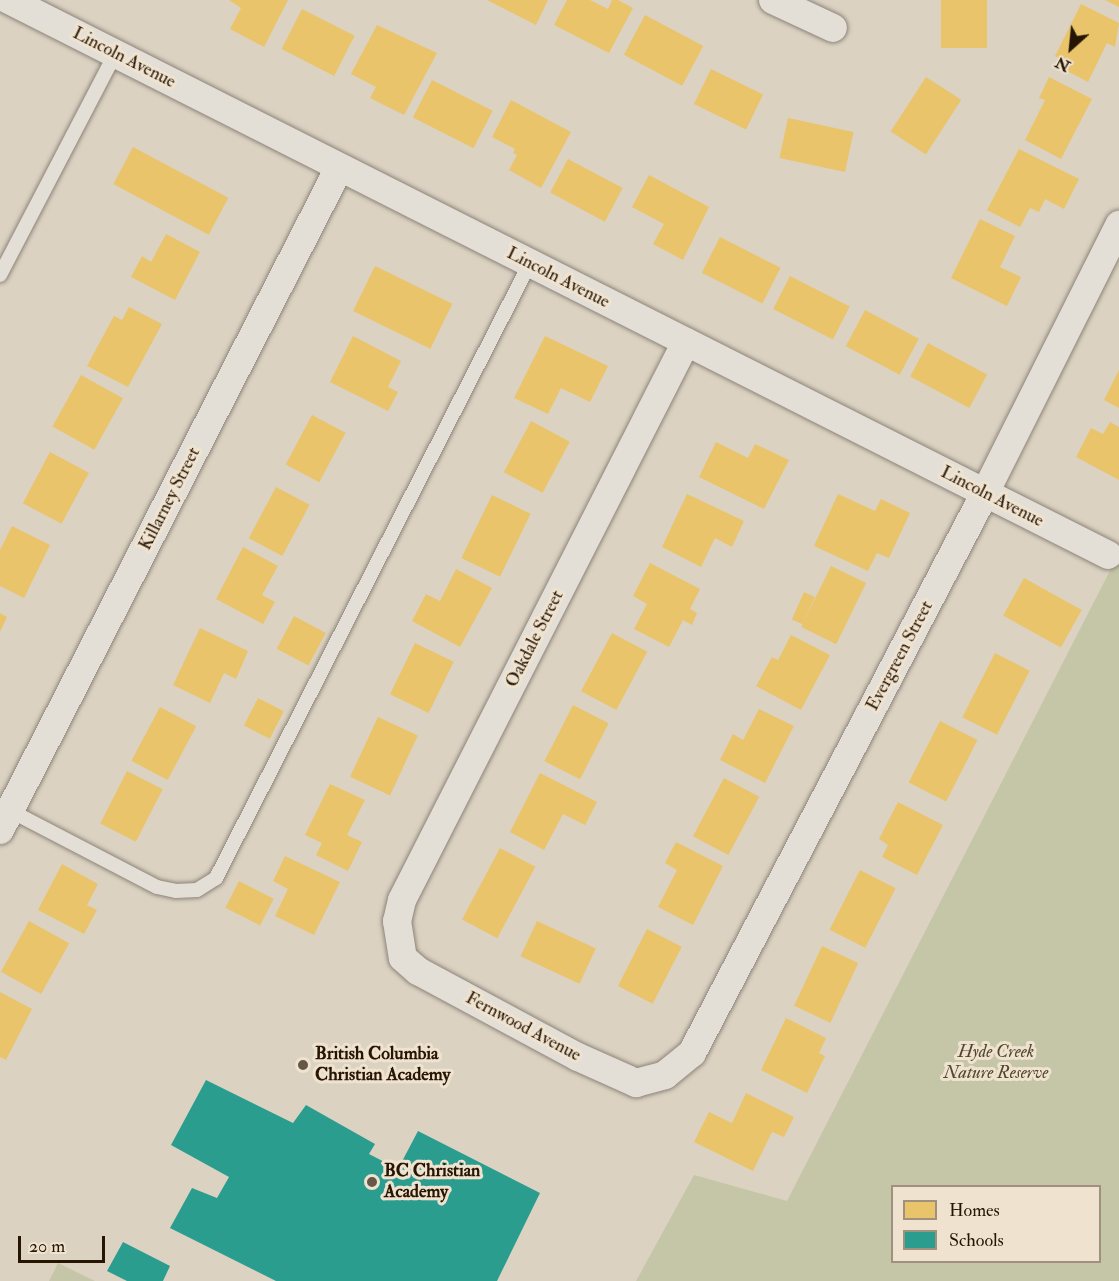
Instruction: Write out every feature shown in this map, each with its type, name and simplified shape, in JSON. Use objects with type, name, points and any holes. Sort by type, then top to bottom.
[{"type":"street","name":"Lincoln Avenue","points":[[9,0],[1108,555]]},
{"type":"street","points":[[773,0],[833,28]]},
{"type":"street","name":"Killarney Street","points":[[3,815],[339,168]]},
{"type":"street","name":"Evergreen Street","points":[[665,1075],[692,1053],[985,493],[1119,225]]},
{"type":"street","name":"Oakdale Street","points":[[397,940],[402,900],[686,342]]},
{"type":"street","name":"Fernwood Avenue","points":[[397,940],[403,958],[418,970],[578,1057],[636,1083],[665,1075]]},
{"type":"lane","points":[[0,275],[115,54]]},
{"type":"lane","points":[[3,815],[157,887],[177,891],[197,890],[216,878],[530,263]]},
{"type":"green space","name":"Hyde Creek Nature Reserve","points":[[1119,553],[1119,1281],[636,1281],[694,1175],[787,1201]]},
{"type":"green space","points":[[58,1263],[95,1281],[49,1281]]},
{"type":"building: Homes","points":[[229,0],[288,0],[264,47],[230,29],[241,8]]},
{"type":"building: Homes","points":[[487,0],[548,0],[536,25]]},
{"type":"building: Homes","points":[[567,0],[590,0],[608,9],[612,0],[618,0],[633,8],[609,53],[554,25]]},
{"type":"building: Homes","points":[[941,0],[987,0],[987,48],[941,48]]},
{"type":"building: Homes","points":[[1105,0],[1119,0],[1119,7]]},
{"type":"building: Homes","points":[[1081,4],[1119,23],[1115,47],[1107,43],[1088,82],[1067,71],[1071,64],[1055,56]]},
{"type":"building: Homes","points":[[302,9],[355,36],[334,76],[282,49]]},
{"type":"building: Homes","points":[[645,15],[703,46],[682,86],[624,55]]},
{"type":"building: Homes","points":[[377,25],[437,53],[404,115],[370,98],[376,87],[351,74]]},
{"type":"building: Homes","points":[[711,69],[763,94],[746,129],[694,104]]},
{"type":"building: Homes","points":[[926,77],[961,100],[926,154],[891,132]]},
{"type":"building: Homes","points":[[1049,77],[1092,99],[1061,159],[1025,140],[1045,100],[1039,98]]},
{"type":"building: Homes","points":[[432,80],[493,111],[474,148],[413,117]]},
{"type":"building: Homes","points":[[511,100],[571,132],[541,188],[509,170],[517,155],[513,153],[515,149],[492,137]]},
{"type":"building: Homes","points":[[788,118],[854,132],[845,172],[779,158]]},
{"type":"building: Homes","points":[[133,147],[228,198],[209,235],[113,184]]},
{"type":"building: Homes","points":[[1019,149],[1079,179],[1064,209],[1045,199],[1039,212],[1030,208],[1020,227],[987,210]]},
{"type":"building: Homes","points":[[568,159],[623,188],[605,222],[550,193]]},
{"type":"building: Homes","points":[[649,175],[709,207],[683,260],[653,244],[664,224],[632,207]]},
{"type":"building: Homes","points":[[980,219],[1015,236],[1000,267],[1021,277],[1007,306],[951,278]]},
{"type":"building: Homes","points":[[166,234],[200,252],[175,300],[131,277],[142,256],[151,262]]},
{"type":"building: Homes","points":[[720,237],[781,268],[762,304],[702,273]]},
{"type":"building: Homes","points":[[375,266],[452,304],[430,349],[353,311]]},
{"type":"building: Homes","points":[[790,276],[850,306],[833,339],[773,309]]},
{"type":"building: Homes","points":[[129,307],[162,324],[128,387],[87,366],[114,316],[122,320]]},
{"type":"building: Homes","points":[[865,310],[919,339],[900,375],[846,346]]},
{"type":"building: Homes","points":[[353,336],[401,361],[388,387],[398,392],[388,411],[330,382]]},
{"type":"building: Homes","points":[[545,336],[608,366],[590,402],[561,388],[548,414],[514,398]]},
{"type":"building: Homes","points":[[928,343],[987,374],[969,408],[910,377]]},
{"type":"building: Homes","points":[[1119,370],[1119,408],[1104,400]]},
{"type":"building: Homes","points":[[81,375],[123,398],[94,450],[52,427]]},
{"type":"building: Homes","points":[[312,415],[346,433],[319,482],[286,464]]},
{"type":"building: Homes","points":[[531,421],[570,442],[543,493],[504,472]]},
{"type":"building: Homes","points":[[1110,422],[1119,427],[1119,480],[1076,457],[1091,428],[1103,434]]},
{"type":"building: Homes","points":[[716,442],[748,458],[755,444],[789,460],[764,509],[699,477]]},
{"type":"building: Homes","points":[[50,452],[89,473],[62,524],[23,503]]},
{"type":"building: Homes","points":[[276,487],[310,505],[282,556],[249,538]]},
{"type":"building: Homes","points":[[687,494],[744,521],[732,547],[715,538],[701,567],[662,547]]},
{"type":"building: Homes","points":[[838,494],[875,511],[881,499],[910,513],[889,558],[877,553],[868,571],[814,546]]},
{"type":"building: Homes","points":[[492,495],[531,514],[500,577],[461,558]]},
{"type":"building: Homes","points":[[12,526],[50,545],[24,598],[0,586],[0,550]]},
{"type":"building: Homes","points":[[243,547],[278,566],[262,595],[275,602],[263,624],[216,599]]},
{"type":"building: Homes","points":[[650,563],[700,589],[690,609],[697,613],[692,625],[683,620],[669,647],[634,629],[647,604],[633,596]]},
{"type":"building: Homes","points":[[831,566],[866,583],[836,644],[801,627]]},
{"type":"building: Homes","points":[[456,569],[492,588],[460,647],[412,621],[426,594],[440,601]]},
{"type":"building: Homes","points":[[1024,578],[1082,610],[1061,648],[1003,616]]},
{"type":"building: Homes","points":[[804,592],[815,597],[803,624],[792,619]]},
{"type":"building: Homes","points":[[0,613],[7,617],[0,632]]},
{"type":"building: Homes","points":[[294,616],[326,633],[308,666],[277,649]]},
{"type":"building: Homes","points":[[200,628],[248,651],[236,679],[224,673],[210,703],[173,685]]},
{"type":"building: Homes","points":[[612,633],[647,652],[616,710],[581,691]]},
{"type":"building: Homes","points":[[791,635],[830,655],[801,710],[756,686],[772,657],[778,660]]},
{"type":"building: Homes","points":[[415,643],[454,662],[429,713],[390,694]]},
{"type":"building: Homes","points":[[995,653],[1030,671],[997,735],[962,717]]},
{"type":"building: Homes","points":[[258,698],[284,711],[270,739],[244,726]]},
{"type":"building: Homes","points":[[573,705],[609,723],[580,779],[544,761]]},
{"type":"building: Homes","points":[[160,707],[196,726],[168,780],[131,761]]},
{"type":"building: Homes","points":[[759,709],[794,726],[765,783],[720,760],[733,734],[743,740]]},
{"type":"building: Homes","points":[[378,717],[418,736],[390,795],[350,777]]},
{"type":"building: Homes","points":[[940,721],[977,740],[946,802],[909,782]]},
{"type":"building: Homes","points":[[127,771],[163,789],[136,842],[100,824]]},
{"type":"building: Homes","points":[[540,773],[597,802],[585,825],[563,814],[544,850],[510,832]]},
{"type":"building: Homes","points":[[724,778],[759,797],[728,855],[693,836]]},
{"type":"building: Homes","points":[[330,784],[365,800],[347,835],[362,842],[348,871],[316,855],[322,843],[305,835]]},
{"type":"building: Homes","points":[[898,802],[943,825],[917,875],[882,857],[888,845],[879,839]]},
{"type":"building: Homes","points":[[676,842],[723,866],[693,925],[658,907],[677,870],[665,863]]},
{"type":"building: Homes","points":[[500,848],[535,867],[497,938],[462,920]]},
{"type":"building: Homes","points":[[285,856],[340,882],[314,935],[275,916],[288,889],[273,881]]},
{"type":"building: Homes","points":[[62,864],[98,884],[87,905],[97,910],[84,934],[38,910]]},
{"type":"building: Homes","points":[[860,870],[896,888],[865,948],[830,930]]},
{"type":"building: Homes","points":[[239,881],[274,899],[260,925],[225,908]]},
{"type":"building: Homes","points":[[29,921],[69,943],[41,994],[1,972]]},
{"type":"building: Homes","points":[[537,921],[596,948],[579,984],[521,956]]},
{"type":"building: Homes","points":[[647,929],[682,947],[653,1004],[618,986]]},
{"type":"building: Homes","points":[[822,946],[858,963],[830,1023],[794,1006]]},
{"type":"building: Homes","points":[[0,992],[32,1009],[6,1060],[0,1057]]},
{"type":"building: Homes","points":[[786,1018],[826,1038],[819,1053],[825,1056],[807,1093],[761,1070]]},
{"type":"building: Homes","points":[[746,1093],[794,1117],[784,1137],[772,1132],[753,1171],[694,1142],[709,1112],[732,1123]]},
{"type":"building: Schools","name":"BC Christian Academy","points":[[206,1080],[293,1123],[306,1105],[375,1144],[369,1154],[398,1169],[418,1131],[540,1193],[497,1281],[276,1281],[170,1228],[192,1188],[217,1198],[229,1177],[171,1145]]},
{"type":"building: Schools","points":[[123,1242],[170,1266],[163,1281],[127,1281],[107,1271]]},
{"type":"place","name":"British Columbia Christian Academy","points":[[303,1065]]},
{"type":"place","name":"BC Christian Academy","points":[[372,1182]]}]
